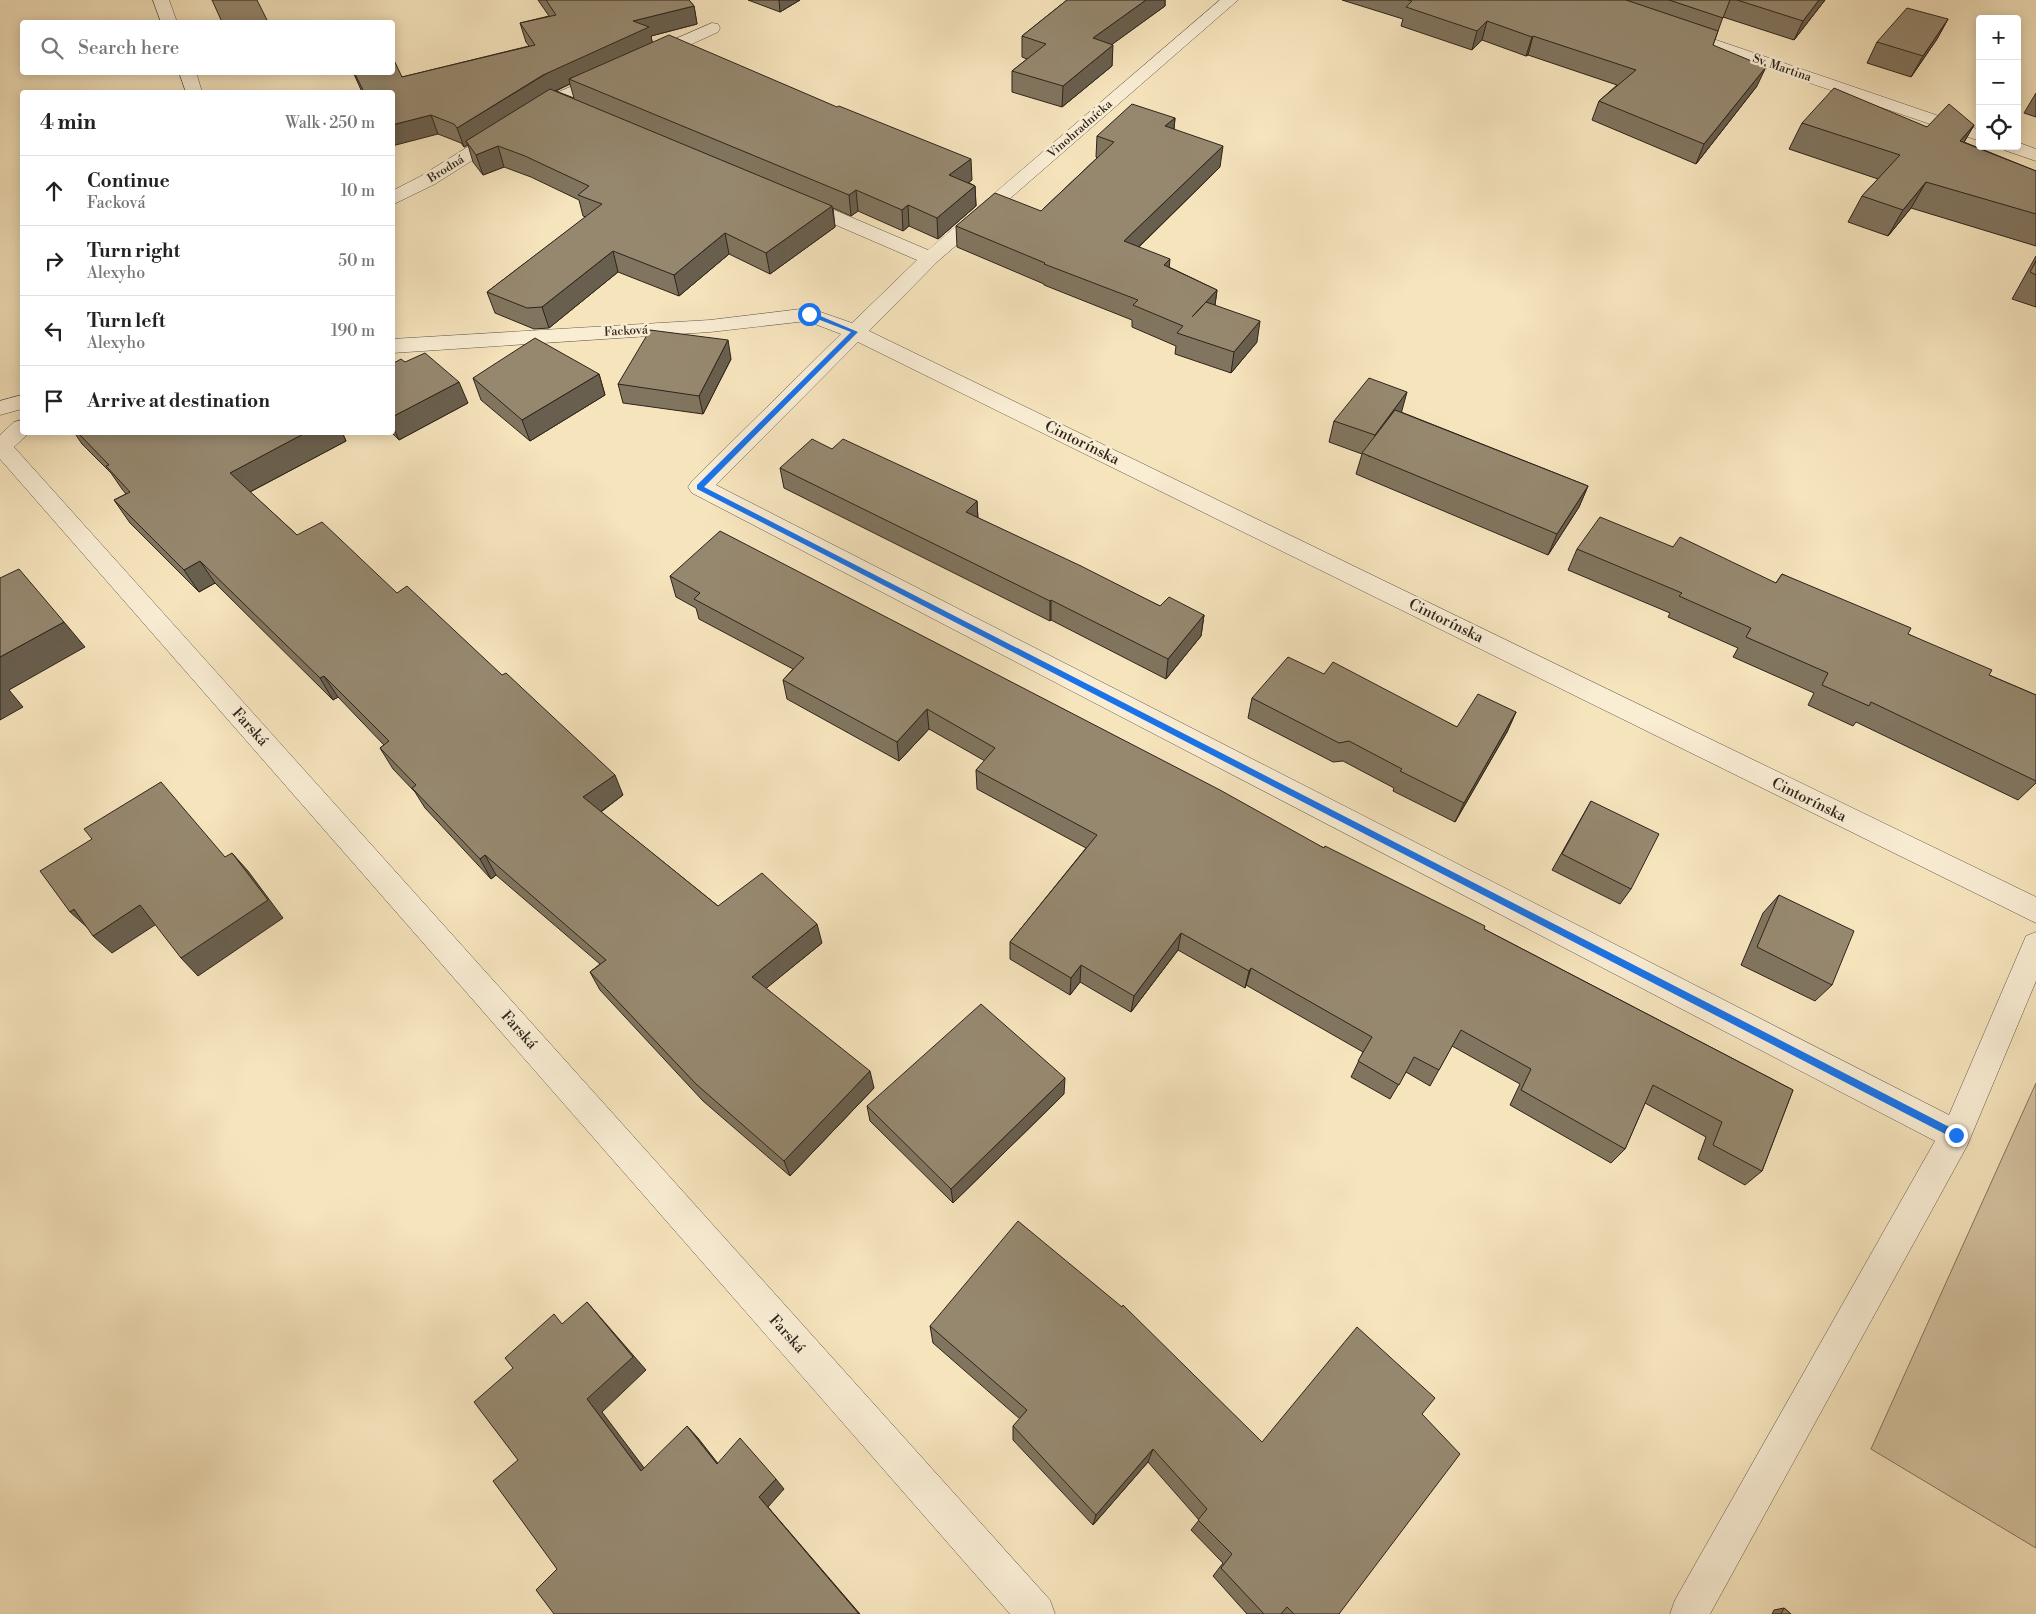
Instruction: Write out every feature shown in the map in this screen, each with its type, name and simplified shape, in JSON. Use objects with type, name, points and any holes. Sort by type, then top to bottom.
[{"type":"street","points":[[161,0],[168,20]]},
{"type":"street","name":"Vinohradnícka","points":[[1230,0],[930,258],[700,487],[1956,1135]]},
{"type":"street","name":"Sv. Martina","points":[[1659,26],[1976,135]]},
{"type":"street","points":[[634,64],[712,28]]},
{"type":"street","name":"Brodná","points":[[395,198],[428,180],[556,100],[616,72]]},
{"type":"street","points":[[188,75],[193,90]]},
{"type":"street","points":[[556,100],[574,107]]},
{"type":"street","points":[[2021,150],[2036,155]]},
{"type":"street","points":[[784,196],[930,258]]},
{"type":"street","name":"Facková","points":[[395,346],[710,326],[809,314],[855,332]]},
{"type":"street","name":"Cintorínska","points":[[855,332],[2036,911]]},
{"type":"street","points":[[0,408],[20,403]]},
{"type":"street","name":"Farská","points":[[8,440],[1036,1614]]},
{"type":"street","points":[[1689,1614],[1956,1135],[2036,945]]},
{"type":"shaded area","points":[[2036,1083],[2036,1548],[1871,1449]]},
{"type":"building","points":[[212,0],[257,0],[267,20],[221,20]]},
{"type":"building","points":[[546,0],[689,0],[694,6],[633,21],[649,27],[543,75],[457,128],[454,124],[431,115],[395,124],[395,90],[363,90],[356,75],[395,75],[395,62],[402,77],[535,45],[520,23],[556,15]]},
{"type":"building","points":[[1067,0],[1146,0],[1093,38],[1113,45],[1063,86],[1012,71],[1046,44],[1022,36]]},
{"type":"building","points":[[1408,0],[1626,0],[1718,31],[1713,45],[1766,67],[1704,144],[1599,101],[1636,70],[1487,21],[1477,31],[1406,7],[1412,1]]},
{"type":"building","points":[[1669,0],[1730,0],[1723,18]]},
{"type":"building","points":[[1737,0],[1819,0],[1803,21]]},
{"type":"building","points":[[1907,8],[1948,19],[1923,56],[1877,42]]},
{"type":"building","points":[[669,35],[837,107],[839,106],[971,159],[949,175],[975,186],[937,218],[908,205],[902,210],[856,190],[849,195],[569,79]]},
{"type":"building","points":[[1834,88],[1927,127],[1949,104],[1974,125],[1960,141],[1976,147],[1976,150],[1983,150],[2036,171],[2036,214],[1926,182],[1903,210],[1862,196],[1900,155],[1802,123]]},
{"type":"building","points":[[550,89],[832,206],[766,253],[725,233],[674,275],[613,251],[542,307],[527,308],[487,292],[602,204],[578,195],[589,186],[525,156],[498,146],[476,155],[466,141]]},
{"type":"building","points":[[1132,104],[1175,118],[1165,126],[1223,146],[1124,241],[1170,259],[1164,265],[1217,290],[1192,317],[1206,302],[1260,321],[1234,352],[1177,333],[1183,326],[1133,305],[1138,300],[1044,264],[956,226],[995,193],[1041,211],[1114,142],[1097,136]]},
{"type":"building","points":[[2036,261],[2036,275],[2030,272]]},
{"type":"building","points":[[650,330],[728,340],[699,396],[618,384]]},
{"type":"building","points":[[535,338],[599,374],[522,420],[473,378]]},
{"type":"building","points":[[425,353],[459,382],[395,415],[395,362],[401,359],[405,362]]},
{"type":"building","points":[[1369,378],[1407,392],[1375,435],[1334,421]]},
{"type":"building","points":[[1395,410],[1588,486],[1557,534],[1362,453]]},
{"type":"building","points":[[80,435],[301,435],[230,473],[297,535],[322,522],[397,593],[407,586],[502,675],[506,673],[615,775],[583,797],[718,906],[762,873],[817,924],[752,977],[870,1071],[784,1161],[696,1084],[590,972],[606,960],[485,855],[480,859],[412,788],[416,785],[380,748],[389,741],[324,676],[320,678],[200,561],[184,570],[114,500],[130,492],[106,466],[109,465]]},
{"type":"building","points":[[812,439],[832,449],[843,439],[977,501],[966,512],[1081,566],[1160,606],[1169,597],[1204,615],[1168,659],[780,468]]},
{"type":"building","points":[[1600,517],[1673,547],[1680,537],[1776,583],[1782,574],[1911,628],[1908,634],[1992,670],[1989,675],[2036,695],[2036,781],[1871,702],[1869,706],[1822,685],[1828,673],[1746,637],[1751,628],[1679,596],[1682,593],[1577,549]]},
{"type":"building","points":[[720,531],[1220,790],[1324,848],[1325,846],[1485,926],[1484,929],[1793,1090],[1762,1171],[1713,1145],[1722,1122],[1653,1085],[1625,1149],[1521,1090],[1531,1069],[1461,1030],[1439,1070],[1414,1057],[1399,1085],[1358,1061],[1372,1037],[1251,968],[1249,971],[1181,933],[1134,996],[1081,965],[1071,978],[1010,942],[1097,835],[976,770],[995,748],[927,709],[897,742],[783,680],[804,658],[694,599],[700,593],[670,576]]},
{"type":"building","points":[[19,569],[64,622],[0,657],[0,578]]},
{"type":"building","points":[[1288,657],[1324,674],[1333,662],[1457,727],[1478,694],[1516,712],[1464,803],[1400,771],[1402,769],[1349,741],[1339,743],[1252,698]]},
{"type":"building","points":[[161,782],[225,857],[232,853],[268,900],[181,958],[140,905],[93,936],[74,909],[70,912],[40,871],[92,839],[84,829]]},
{"type":"building","points":[[1591,801],[1659,834],[1631,889],[1562,854]]},
{"type":"building","points":[[1779,895],[1854,931],[1832,985],[1757,947]]},
{"type":"building","points":[[981,1004],[1065,1078],[951,1189],[867,1106]]},
{"type":"building","points":[[1018,1221],[1122,1307],[1123,1305],[1262,1442],[1357,1327],[1435,1398],[1422,1414],[1460,1454],[1339,1614],[1294,1614],[1287,1607],[1281,1614],[1264,1614],[1221,1568],[1232,1554],[1198,1520],[1207,1509],[1153,1449],[1096,1515],[1013,1426],[1027,1410],[930,1326]]},
{"type":"building","points":[[587,1302],[633,1357],[587,1399],[641,1471],[687,1426],[717,1464],[740,1438],[776,1479],[759,1497],[859,1614],[554,1614],[536,1590],[557,1569],[493,1481],[518,1460],[474,1402],[513,1368],[505,1358],[554,1314],[562,1324]]},
{"type":"building","points":[[1784,1608],[1791,1614],[1781,1614]]},
{"type":"route","points":[[809,314],[855,332],[700,487],[1956,1135]]}]
